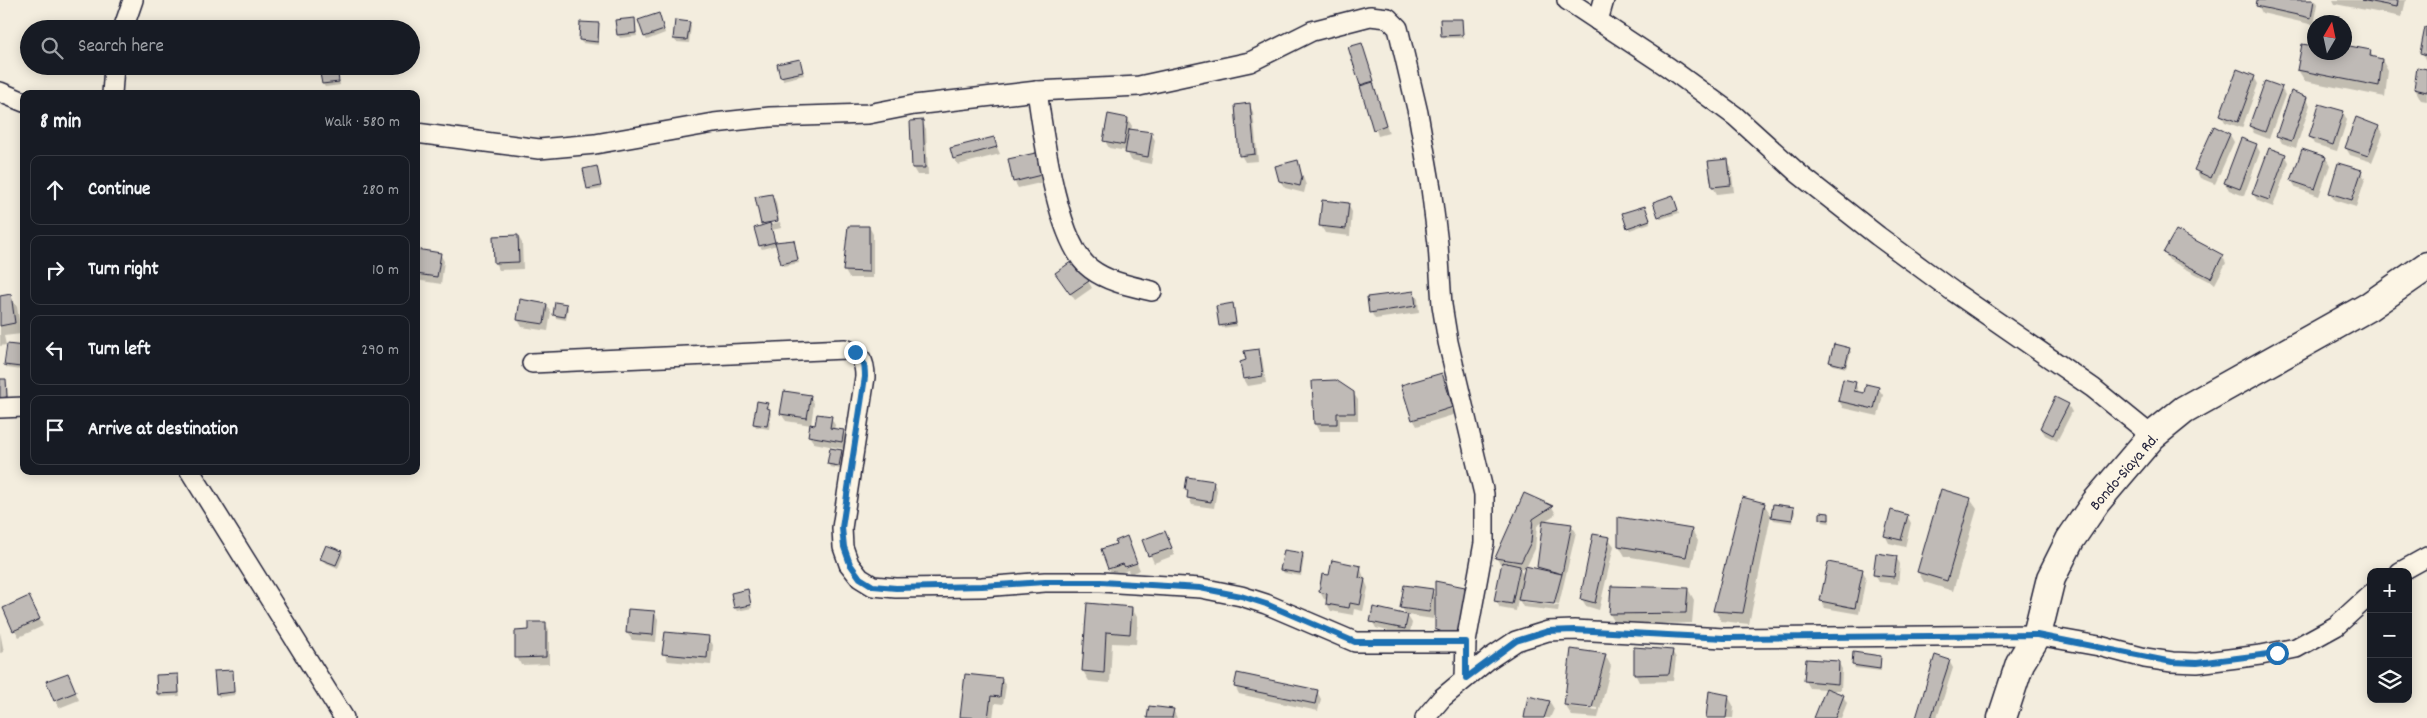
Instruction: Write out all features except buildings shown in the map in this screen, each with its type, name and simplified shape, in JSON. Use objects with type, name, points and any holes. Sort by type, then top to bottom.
[{"type":"highway","name":"Bondo-Siaya Rd.","points":[[2002,718],[2020,663],[2037,635],[2051,578],[2070,540],[2106,488],[2152,436],[2184,410],[2368,306],[2427,266]]},
{"type":"street","points":[[126,20],[133,0]]},
{"type":"street","points":[[1567,0],[1735,116],[1800,174],[1878,236],[1954,292],[2093,388],[2152,436]]},
{"type":"street","points":[[1598,21],[1604,0]]},
{"type":"street","points":[[420,133],[539,149],[595,144],[714,123],[770,117],[868,114],[914,105],[1037,91],[1139,86],[1167,82],[1250,62],[1312,31],[1370,16],[1380,16],[1393,21],[1398,28],[1431,188],[1438,244],[1442,305],[1448,342],[1484,494],[1484,544],[1466,642],[1466,678]]},
{"type":"street","points":[[112,90],[113,75]]},
{"type":"street","points":[[1037,91],[1051,182],[1078,256],[1090,269],[1112,281],[1152,291]]},
{"type":"street","points":[[0,92],[20,100]]},
{"type":"street","points":[[532,363],[845,349],[855,352],[865,364],[865,377],[842,528],[844,547],[850,564],[860,578],[873,586],[896,588],[963,587],[1045,582],[1101,582],[1200,588],[1241,596],[1266,604],[1355,642],[1466,642]]},
{"type":"street","points":[[0,408],[20,407]]},
{"type":"street","points":[[192,475],[344,718]]},
{"type":"street","points":[[2407,568],[2427,557]]},
{"type":"street","points":[[1425,718],[1442,698],[1516,641],[1548,631],[1574,630],[1724,638],[2037,635],[2172,662],[2197,663],[2237,659],[2296,648],[2336,626],[2367,598]]},
{"type":"route","points":[[855,352],[865,364],[865,377],[842,528],[844,547],[850,564],[860,578],[873,586],[896,588],[1045,582],[1101,582],[1200,588],[1241,596],[1266,604],[1296,615],[1355,642],[1466,642],[1466,678],[1489,658],[1516,641],[1533,634],[1548,631],[1574,630],[1724,638],[2018,637],[2037,635],[2099,646],[2145,658],[2197,663],[2277,653]]}]
